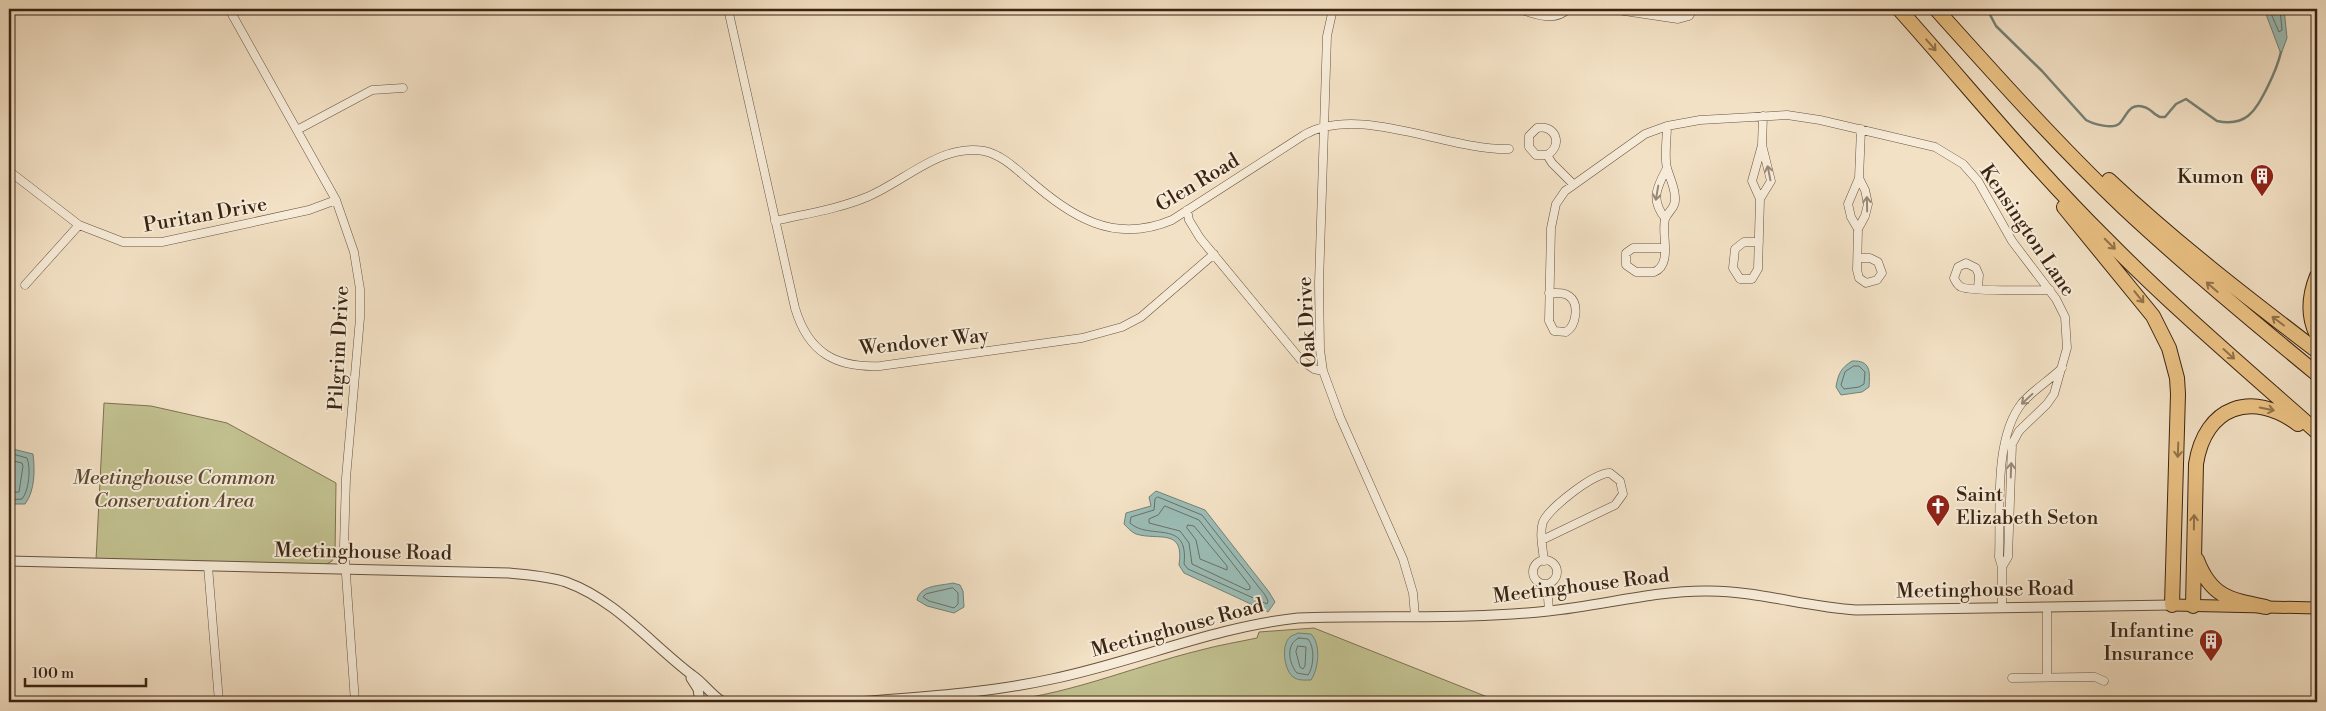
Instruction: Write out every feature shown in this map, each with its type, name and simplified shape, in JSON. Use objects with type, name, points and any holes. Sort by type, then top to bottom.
[{"type":"highway","points":[[1899,9],[2045,176],[2157,290],[2317,432]]},
{"type":"highway","points":[[1936,9],[2006,88],[2095,180],[2215,289],[2317,374]]},
{"type":"highway","points":[[2006,88],[2032,108],[2154,222],[2225,281],[2317,351]]},
{"type":"highway","points":[[2045,176],[2068,213],[2153,316],[2163,333],[2174,363],[2179,412],[2172,605]]},
{"type":"highway","points":[[2317,276],[2310,300],[2310,314],[2317,335]]},
{"type":"highway","points":[[2193,606],[2195,480],[2198,450],[2207,431],[2217,419],[2241,406],[2271,408],[2291,419],[2317,439]]},
{"type":"highway","points":[[2194,553],[2206,579],[2219,593],[2236,601],[2266,607]]},
{"type":"main road","name":"Meetinghouse Road","points":[[2172,605],[2317,608]]},
{"type":"street","name":"Pilgrim Drive","points":[[229,9],[336,200],[346,224],[354,252],[360,289],[360,318],[346,478],[344,569],[355,702]]},
{"type":"street","name":"Wendover Way","points":[[728,9],[795,308],[803,330],[812,343],[830,358],[863,366],[1082,338],[1112,330],[1140,317],[1214,254]]},
{"type":"street","name":"Oak Drive","points":[[1333,9],[1327,36],[1319,283],[1320,350],[1323,371],[1340,417],[1403,559],[1413,593],[1415,616]]},
{"type":"street","points":[[1520,9],[1548,17],[1568,9]]},
{"type":"street","points":[[1611,9],[1678,18],[1689,16],[1694,9]]},
{"type":"street","points":[[297,130],[372,90],[403,88]]},
{"type":"street","name":"Kensington Lane","points":[[1549,293],[1566,295],[1573,300],[1575,319],[1572,327],[1566,332],[1558,333],[1549,325],[1549,293],[1552,218],[1560,197],[1573,184],[1645,134],[1667,126],[1700,120],[1786,115],[1803,116],[1935,147],[1964,165],[1978,181],[2014,245],[2050,290],[2061,307],[2067,328],[2067,348],[2063,367],[2051,400],[2013,439],[2008,557],[2002,567]]},
{"type":"street","points":[[1759,242],[1744,242],[1735,249],[1733,268],[1740,279],[1752,279],[1757,273],[1759,242],[1760,199],[1752,182],[1762,145],[1763,116]]},
{"type":"street","name":"Glen Road","points":[[775,221],[862,199],[941,157],[975,150],[1000,156],[1054,201],[1074,215],[1094,224],[1114,227],[1144,227],[1162,224],[1187,210],[1304,135],[1324,126],[1375,127],[1509,149]]},
{"type":"street","points":[[1664,248],[1633,248],[1626,253],[1626,265],[1636,272],[1657,271],[1663,265],[1664,248],[1665,218],[1675,202],[1674,185],[1667,168],[1667,126]]},
{"type":"street","points":[[1858,258],[1858,228],[1850,216],[1848,204],[1858,178],[1861,129]]},
{"type":"street","points":[[1760,199],[1771,181],[1762,145]]},
{"type":"street","points":[[1548,155],[1556,167],[1573,184]]},
{"type":"street","points":[[1665,218],[1658,210],[1656,201],[1659,184],[1667,168]]},
{"type":"street","name":"Puritan Drive","points":[[9,171],[79,225],[123,242],[162,242],[309,210],[336,200]]},
{"type":"street","points":[[1858,178],[1868,197],[1866,216],[1858,228]]},
{"type":"street","points":[[1187,210],[1194,228],[1301,360],[1314,369],[1323,371]]},
{"type":"street","points":[[25,285],[79,225]]},
{"type":"street","points":[[1978,288],[2050,290]]},
{"type":"street","name":"Kensington Lane","points":[[2002,608],[2002,567],[1999,557],[2003,446],[2005,436],[2022,403],[2063,367]]},
{"type":"street","points":[[1542,540],[1615,504],[1623,494],[1620,480],[1610,473],[1600,474],[1564,500],[1544,522],[1542,540],[1544,561]]},
{"type":"street","name":"Meetinghouse Road","points":[[9,561],[509,573],[547,577],[566,582],[607,604],[698,680],[715,698],[723,702]]},
{"type":"street","points":[[1544,561],[1551,562],[1556,570],[1555,579],[1547,584],[1538,581],[1534,572],[1536,566],[1544,561]]},
{"type":"street","points":[[208,566],[219,702]]},
{"type":"street","points":[[1547,584],[1549,611]]},
{"type":"street","name":"Meetinghouse Road","points":[[856,702],[970,692],[1051,679],[1216,632],[1264,622],[1307,617],[1514,614],[1549,611],[1656,594],[1711,591],[1742,593],[1795,604],[1844,609],[2172,605]]},
{"type":"street","points":[[2047,608],[2047,677]]},
{"type":"street","name":"Meetinghouse Road","points":[[685,670],[698,689],[700,702]]},
{"type":"street","points":[[2012,678],[2095,677],[2104,681]]},
{"type":"street","name":"Meetinghouse Road","points":[[709,702],[723,702]]},
{"type":"green space","name":"Meetinghouse Common Conservation Area","points":[[104,403],[151,406],[227,423],[336,483],[335,555],[332,561],[325,565],[96,560]]},
{"type":"green space","points":[[1314,628],[1500,702],[990,702],[1044,695],[1175,657],[1257,638],[1259,632]]},
{"type":"water","points":[[2264,9],[2284,9],[2287,38],[2281,54]]},
{"type":"water","points":[[1852,361],[1863,363],[1868,368],[1869,387],[1862,392],[1841,395],[1836,387],[1838,378],[1845,366]]},
{"type":"water","points":[[9,448],[33,454],[34,473],[32,487],[25,504],[9,504]]},
{"type":"water","points":[[1156,491],[1205,510],[1269,592],[1275,602],[1268,612],[1184,573],[1179,565],[1180,553],[1178,545],[1174,540],[1136,534],[1124,524],[1126,513],[1151,506],[1149,497]]},
{"type":"water","points":[[953,583],[960,585],[963,591],[964,607],[954,613],[927,606],[917,600],[922,591],[926,589]]},
{"type":"water","points":[[1298,633],[1311,634],[1318,650],[1316,669],[1311,680],[1294,678],[1285,662],[1285,645],[1291,636]]},
{"type":"waterway","points":[[1987,9],[1996,26],[2042,71],[2086,120],[2103,126],[2117,125],[2129,110],[2135,106],[2146,108],[2160,117],[2165,117],[2176,104],[2186,99],[2217,121],[2236,122],[2254,110],[2269,84],[2281,52]]},
{"type":"place","name":"Kumon","points":[[2262,197]]},
{"type":"place","name":"Saint Elizabeth Seton","points":[[1938,527]]},
{"type":"place","name":"Infantine Insurance","points":[[2211,662]]}]
